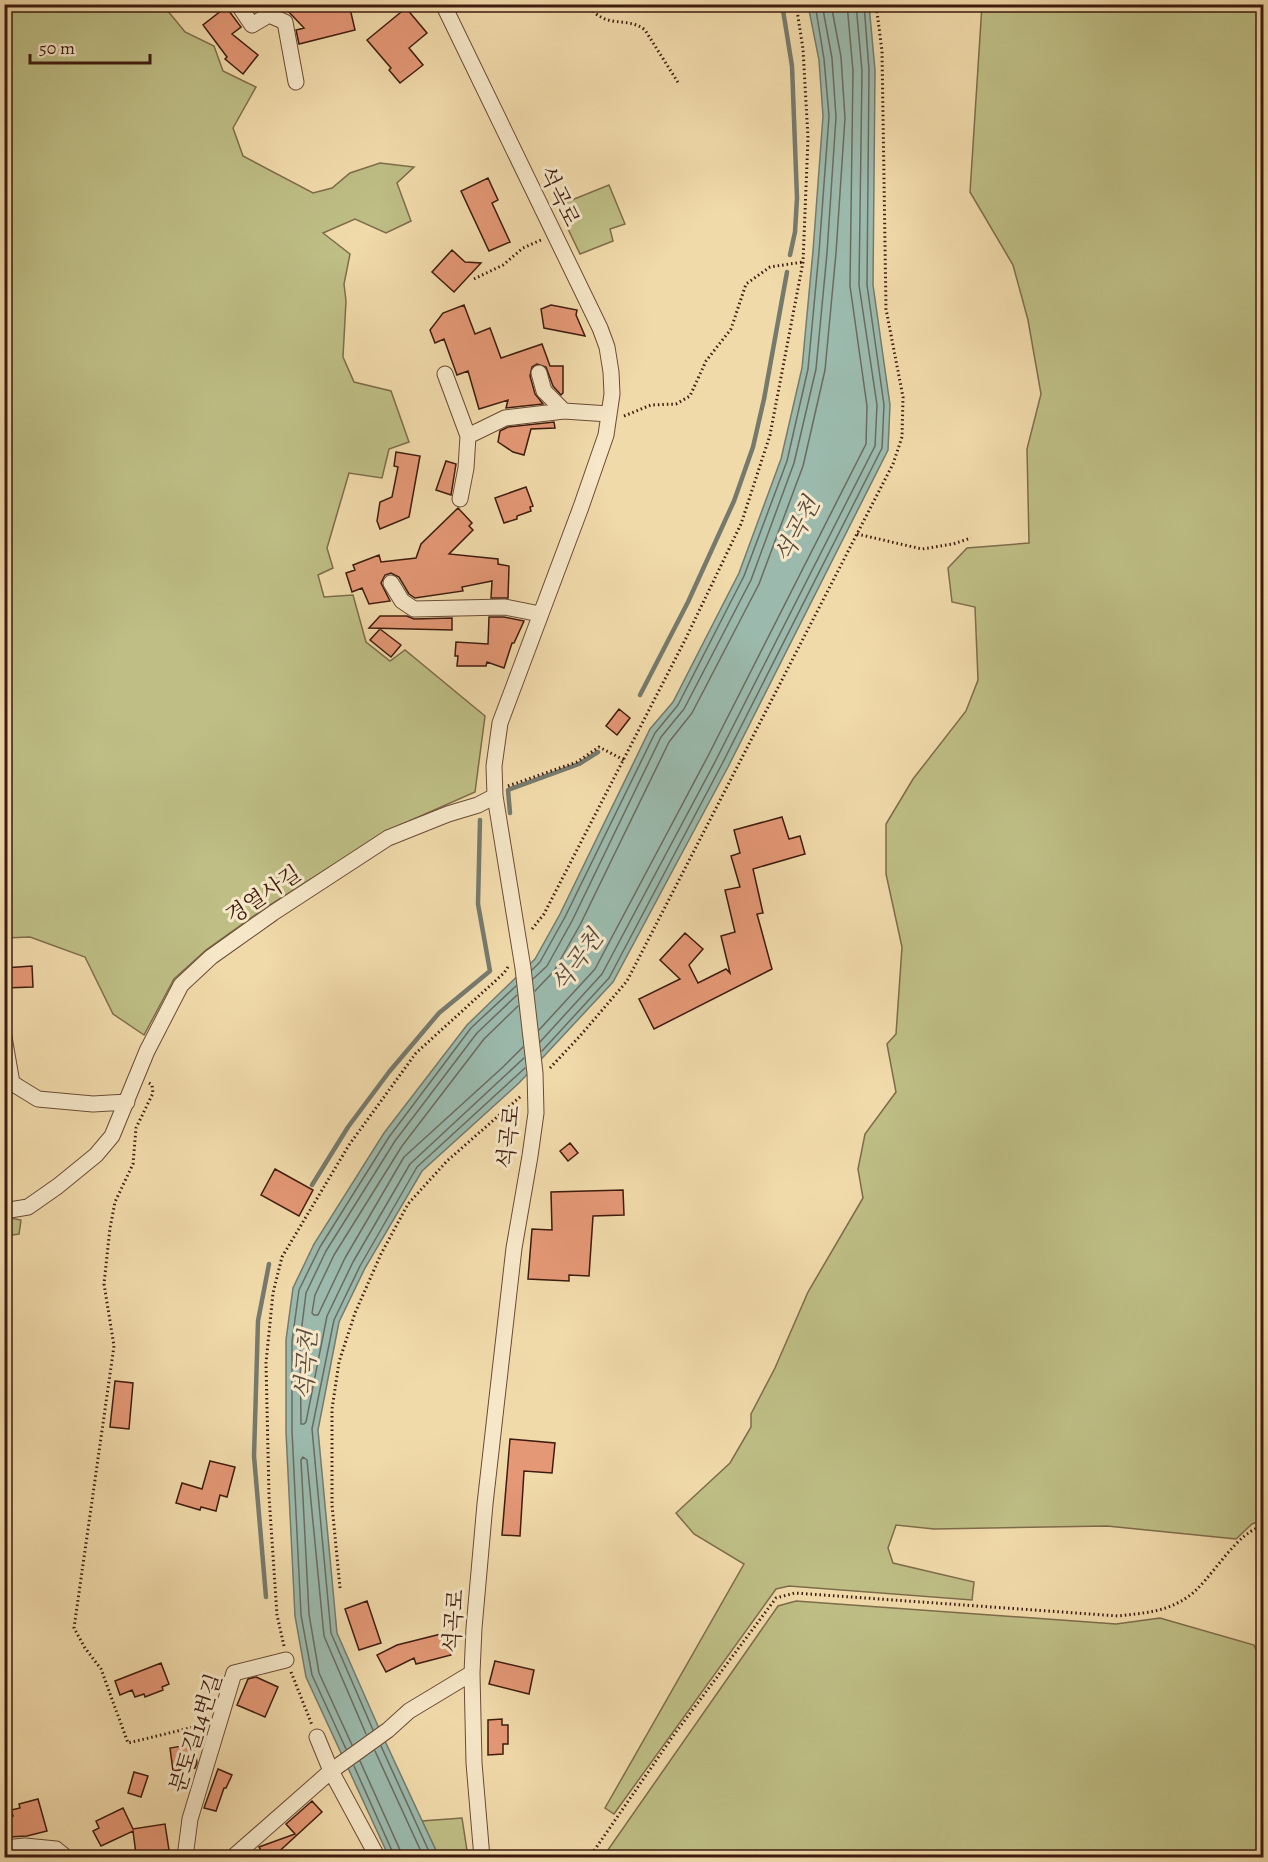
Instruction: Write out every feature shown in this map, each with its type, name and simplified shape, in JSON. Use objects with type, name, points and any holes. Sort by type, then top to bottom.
[{"type":"street","points":[[238,4],[252,25],[269,15],[285,22],[296,82]]},
{"type":"street","name":"석곡로","points":[[443,4],[600,328],[607,347],[612,394],[603,445],[500,723],[494,766],[495,796],[523,968],[535,1078],[536,1113],[514,1248],[485,1504],[474,1628],[472,1673],[474,1763],[482,1857]]},
{"type":"street","points":[[538,373],[544,391],[564,411]]},
{"type":"street","points":[[445,374],[468,436],[466,468],[460,499]]},
{"type":"street","points":[[468,436],[505,418],[564,411],[609,414]]},
{"type":"street","points":[[391,583],[402,601],[414,609],[505,607],[540,614]]},
{"type":"street","name":"경열사길","points":[[4,1209],[28,1207],[96,1155],[112,1136],[147,1051],[181,985],[211,957],[273,913],[388,838],[448,814],[478,805],[495,796]]},
{"type":"street","points":[[4,1037],[12,1083],[38,1099],[93,1104],[127,1102]]},
{"type":"street","name":"분토길14번길","points":[[185,1857],[190,1819],[234,1673],[286,1660]]},
{"type":"street","name":"석곡로","points":[[232,1857],[337,1766],[388,1730],[409,1711],[472,1673]]},
{"type":"street","points":[[316,1737],[337,1766],[378,1857]]},
{"type":"street","points":[[4,1848],[25,1846],[56,1850],[67,1857]]},
{"type":"path","points":[[587,4],[593,13],[605,20],[639,25],[645,30],[679,84]]},
{"type":"path","points":[[316,1737],[286,1660],[278,1615],[269,1496],[266,1363],[273,1293],[282,1257],[349,1145],[416,1053],[504,973],[519,947],[544,914],[624,760],[741,524],[770,435],[803,262],[808,138],[803,49],[796,4]]},
{"type":"path","points":[[340,1588],[332,1505],[332,1409],[339,1362],[356,1313],[381,1254],[408,1204],[447,1161],[580,1036],[627,981],[893,464],[902,436],[903,398],[886,309],[882,51],[876,4]]},
{"type":"path","points":[[474,279],[503,265],[523,248],[554,235]]},
{"type":"path","points":[[609,414],[622,417],[651,405],[676,404],[690,396],[706,361],[731,329],[746,284],[770,267],[803,262]]},
{"type":"path","points":[[857,534],[922,549],[953,544],[971,538]]},
{"type":"path","points":[[495,796],[506,787],[577,762],[599,747],[624,760]]},
{"type":"path","points":[[138,1075],[152,1085],[153,1093],[136,1128],[134,1164],[116,1202],[110,1228],[104,1284],[114,1346],[74,1628],[100,1669],[128,1743],[198,1726],[218,1727]]},
{"type":"path","points":[[589,1857],[673,1736],[776,1598],[795,1593],[1118,1617],[1161,1611],[1191,1596],[1243,1537],[1258,1527],[1263,1527]]},
{"type":"green space","points":[[4,5],[163,5],[185,32],[214,46],[223,71],[256,87],[233,128],[243,156],[313,193],[332,188],[350,173],[380,163],[414,167],[397,183],[411,221],[386,233],[355,219],[323,233],[350,254],[344,284],[346,301],[343,357],[354,382],[391,391],[409,442],[389,449],[382,478],[349,473],[327,548],[333,568],[318,575],[324,597],[353,595],[366,642],[390,661],[405,650],[485,716],[475,792],[387,831],[268,906],[206,950],[174,979],[144,1035],[113,1014],[85,957],[30,937],[5,938]]},
{"type":"green space","points":[[982,5],[1263,5],[1263,1520],[1252,1524],[1236,1539],[1107,1526],[934,1529],[896,1525],[888,1548],[893,1563],[974,1582],[972,1600],[789,1586],[776,1589],[614,1814],[605,1808],[744,1564],[694,1534],[676,1513],[730,1463],[751,1427],[751,1414],[775,1368],[808,1292],[863,1198],[858,1169],[865,1134],[896,1092],[887,1044],[896,1034],[902,947],[886,874],[886,824],[913,779],[966,711],[978,680],[975,607],[952,602],[948,568],[967,548],[1029,543],[1027,449],[1041,394],[1028,320],[1013,265],[970,192]]},
{"type":"green space","points":[[609,185],[625,224],[610,229],[613,241],[580,254],[557,206]]},
{"type":"green space","points":[[5,1217],[21,1220],[19,1234],[5,1236]]},
{"type":"green space","points":[[796,1601],[1116,1624],[1160,1618],[1254,1645],[1264,1669],[1263,1857],[603,1857],[778,1606]]},
{"type":"green space","points":[[462,1818],[468,1857],[439,1857],[422,1821]]},
{"type":"water","name":"석곡천","points":[[808,5],[869,5],[875,70],[873,285],[890,405],[888,450],[728,767],[613,982],[519,1083],[422,1171],[365,1268],[339,1322],[318,1430],[337,1633],[439,1857],[389,1857],[306,1677],[295,1616],[286,1432],[286,1340],[293,1288],[314,1244],[384,1133],[467,1025],[535,959],[560,914],[650,729],[673,702],[739,573],[781,459],[802,368],[823,116],[819,60]]},
{"type":"building","points":[[295,4],[349,4],[355,30],[299,44],[296,30],[304,28],[288,11]]},
{"type":"building","points":[[226,7],[241,27],[232,34],[258,55],[243,74],[225,59],[227,57],[203,25]]},
{"type":"building","points":[[406,8],[427,33],[409,48],[423,65],[400,83],[389,70],[391,68],[367,40]]},
{"type":"building","points":[[488,178],[498,200],[492,203],[510,242],[489,251],[461,191]]},
{"type":"building","points":[[452,250],[465,262],[481,263],[454,292],[432,272]]},
{"type":"building","points":[[464,305],[475,334],[490,328],[501,358],[542,344],[550,366],[563,366],[563,393],[561,395],[553,386],[546,367],[537,364],[532,367],[530,376],[535,394],[543,404],[506,408],[508,400],[479,409],[468,371],[457,375],[444,339],[435,343],[430,330],[443,313]]},
{"type":"building","points":[[551,305],[577,310],[576,315],[585,336],[544,328],[541,309]]},
{"type":"building","points":[[554,422],[555,428],[531,429],[524,455],[513,452],[498,442],[500,431],[508,427]]},
{"type":"building","points":[[396,452],[420,456],[409,517],[380,529],[377,521],[380,502],[392,497],[398,467],[394,466]]},
{"type":"building","points":[[446,461],[456,464],[451,495],[436,490]]},
{"type":"building","points":[[526,487],[533,506],[530,507],[531,511],[504,523],[495,498]]},
{"type":"building","points":[[458,508],[472,523],[469,526],[473,530],[449,554],[498,559],[498,564],[509,566],[508,598],[491,598],[492,581],[462,587],[463,591],[415,598],[409,594],[399,577],[391,573],[385,575],[381,583],[390,601],[369,604],[362,588],[352,592],[346,573],[355,570],[353,565],[379,555],[381,562],[416,558],[421,544]]},
{"type":"building","points":[[380,616],[407,616],[414,619],[452,618],[452,630],[369,628]]},
{"type":"building","points":[[489,617],[524,621],[512,643],[504,668],[487,662],[486,666],[457,666],[456,642],[488,644]]},
{"type":"building","points":[[380,629],[401,645],[391,657],[370,640]]},
{"type":"building","points":[[619,709],[630,718],[617,735],[606,726]]},
{"type":"building","points":[[782,817],[789,839],[800,836],[805,854],[753,869],[763,913],[757,914],[772,969],[654,1029],[639,999],[680,979],[660,960],[685,933],[703,949],[689,965],[698,983],[726,969],[730,973],[721,936],[735,932],[725,890],[740,887],[731,856],[740,853],[734,830]]},
{"type":"building","points":[[32,966],[33,987],[4,988],[4,968]]},
{"type":"building","points":[[570,1143],[578,1153],[568,1161],[560,1151]]},
{"type":"building","points":[[275,1169],[313,1190],[299,1216],[261,1195]]},
{"type":"building","points":[[623,1190],[624,1215],[593,1216],[589,1276],[569,1275],[569,1281],[528,1279],[532,1229],[552,1230],[551,1192]]},
{"type":"building","points":[[115,1381],[133,1383],[129,1429],[110,1427]]},
{"type":"building","points":[[510,1439],[555,1443],[552,1473],[524,1471],[520,1536],[502,1535]]},
{"type":"building","points":[[210,1461],[235,1467],[227,1497],[220,1495],[216,1511],[201,1507],[200,1510],[176,1503],[182,1483],[202,1489]]},
{"type":"building","points":[[367,1601],[381,1643],[359,1650],[345,1609]]},
{"type":"building","points":[[445,1633],[451,1655],[416,1664],[414,1658],[386,1672],[377,1655],[397,1645]]},
{"type":"building","points":[[495,1661],[534,1670],[529,1694],[489,1684]]},
{"type":"building","points":[[161,1663],[169,1684],[162,1687],[163,1690],[145,1697],[144,1694],[135,1697],[132,1690],[120,1695],[115,1681]]},
{"type":"building","points":[[256,1677],[278,1687],[265,1717],[237,1705],[248,1679]]},
{"type":"building","points":[[502,1719],[502,1725],[508,1725],[508,1744],[503,1744],[503,1754],[488,1755],[488,1720]]},
{"type":"building","points":[[194,1744],[197,1763],[195,1768],[173,1771],[170,1748]]},
{"type":"building","points":[[218,1769],[232,1775],[224,1788],[216,1811],[204,1808]]},
{"type":"building","points":[[134,1772],[148,1776],[141,1797],[128,1793]]},
{"type":"building","points":[[38,1799],[47,1831],[27,1836],[9,1837],[4,1818],[13,1816],[11,1810],[20,1808],[19,1804]]},
{"type":"building","points":[[312,1801],[322,1812],[273,1857],[264,1857],[259,1847],[295,1834],[286,1824]]},
{"type":"building","points":[[123,1808],[133,1829],[165,1824],[169,1850],[136,1854],[133,1831],[101,1846],[93,1831],[99,1828],[96,1821]]},
{"type":"waterway","points":[[782,4],[792,66],[797,198],[795,232],[790,255]]},
{"type":"waterway","points":[[640,695],[688,602],[734,501],[753,447],[787,272]]},
{"type":"waterway","points":[[510,813],[508,790],[579,764],[598,752]]},
{"type":"waterway","points":[[312,1185],[348,1127],[389,1072],[439,1013],[490,971],[478,904],[480,820]]},
{"type":"waterway","points":[[266,1597],[254,1456],[258,1321],[269,1264]]}]
